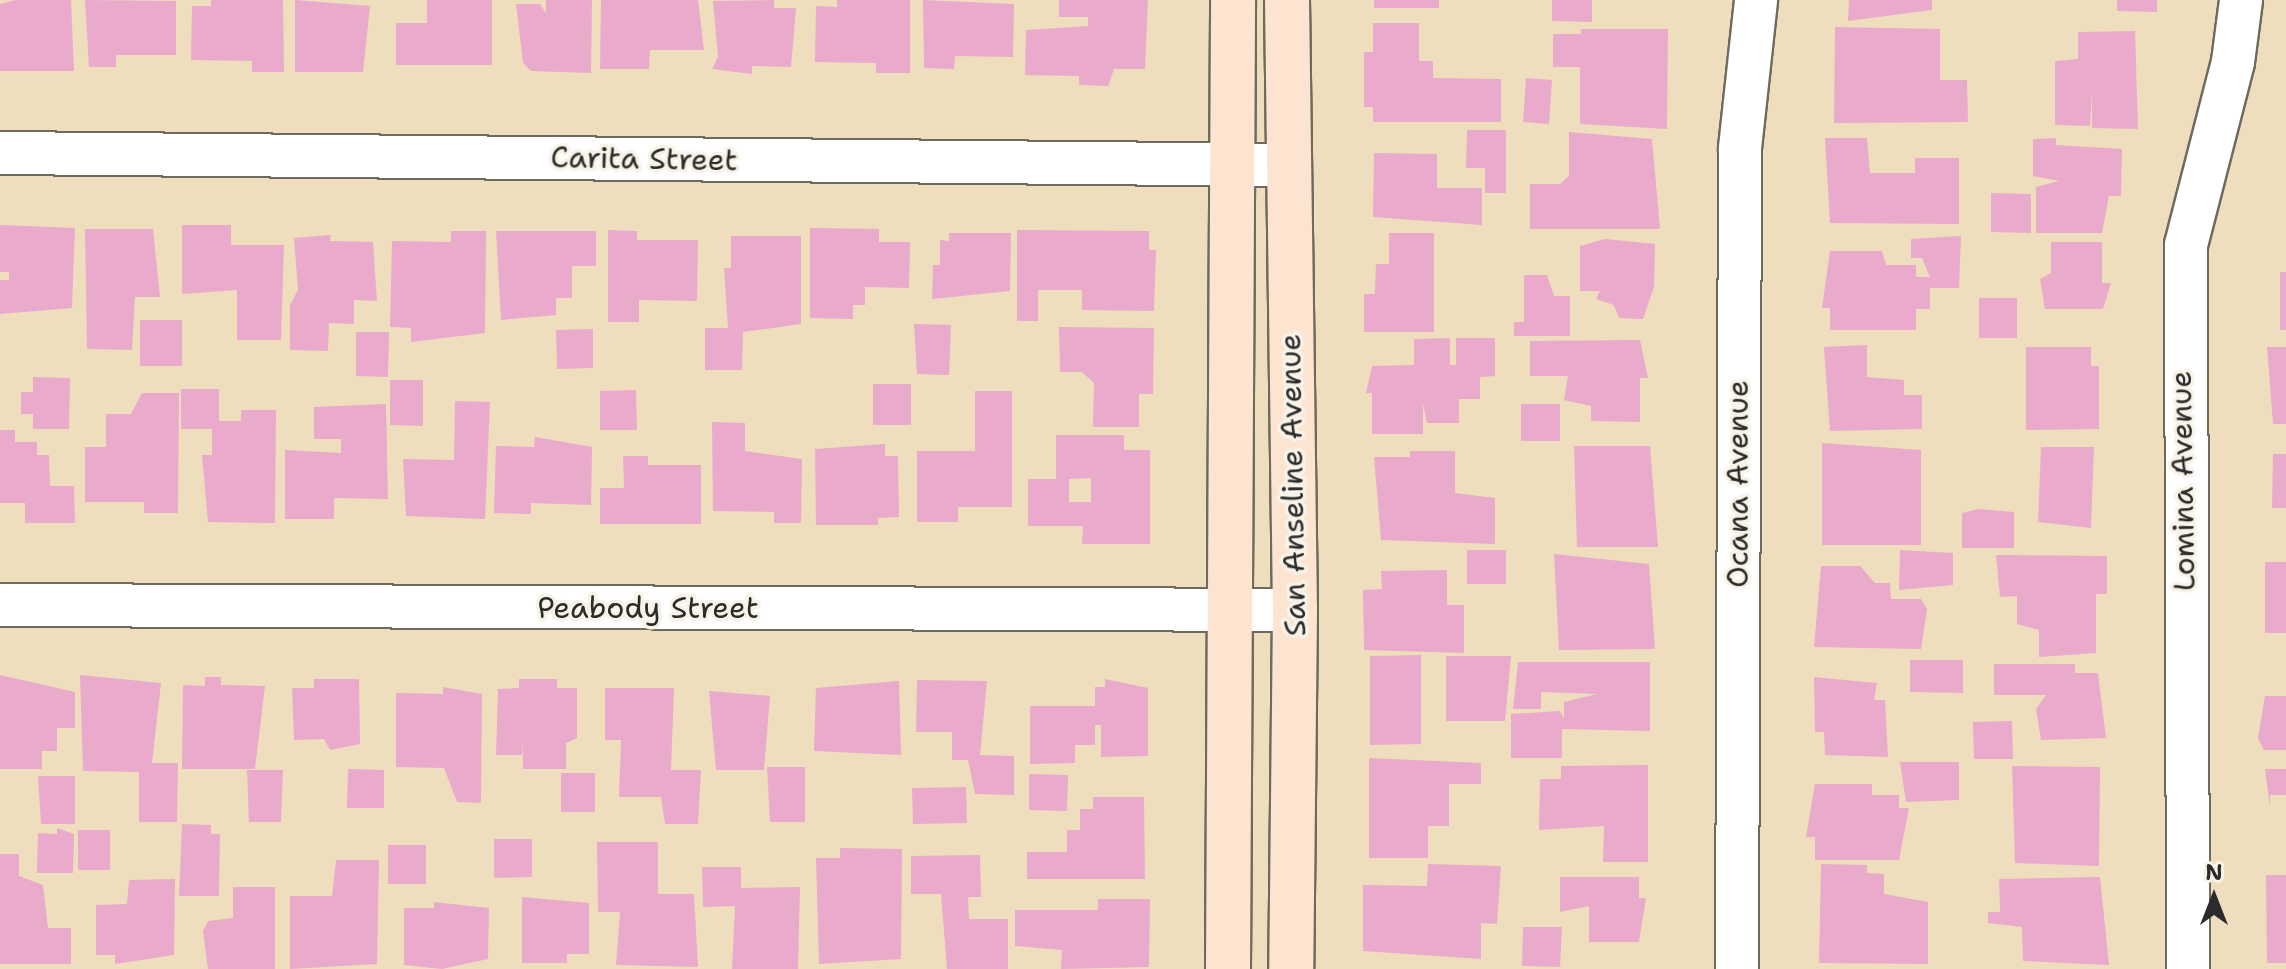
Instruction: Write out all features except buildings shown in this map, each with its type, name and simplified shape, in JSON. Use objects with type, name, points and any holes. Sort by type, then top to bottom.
[{"type":"street","name":"San Anseline Avenue","points":[[1228,969],[1233,0]]},
{"type":"street","name":"San Anseline Avenue","points":[[1287,0],[1295,610],[1291,969]]},
{"type":"street","name":"Ocana Avenue","points":[[1737,969],[1740,148],[1756,0]]},
{"type":"street","name":"Lomina Avenue","points":[[2188,969],[2186,245],[2233,62],[2241,0]]},
{"type":"street","name":"Carita Street","points":[[0,153],[1288,165]]},
{"type":"street","name":"Peabody Street","points":[[0,605],[1295,610]]}]
